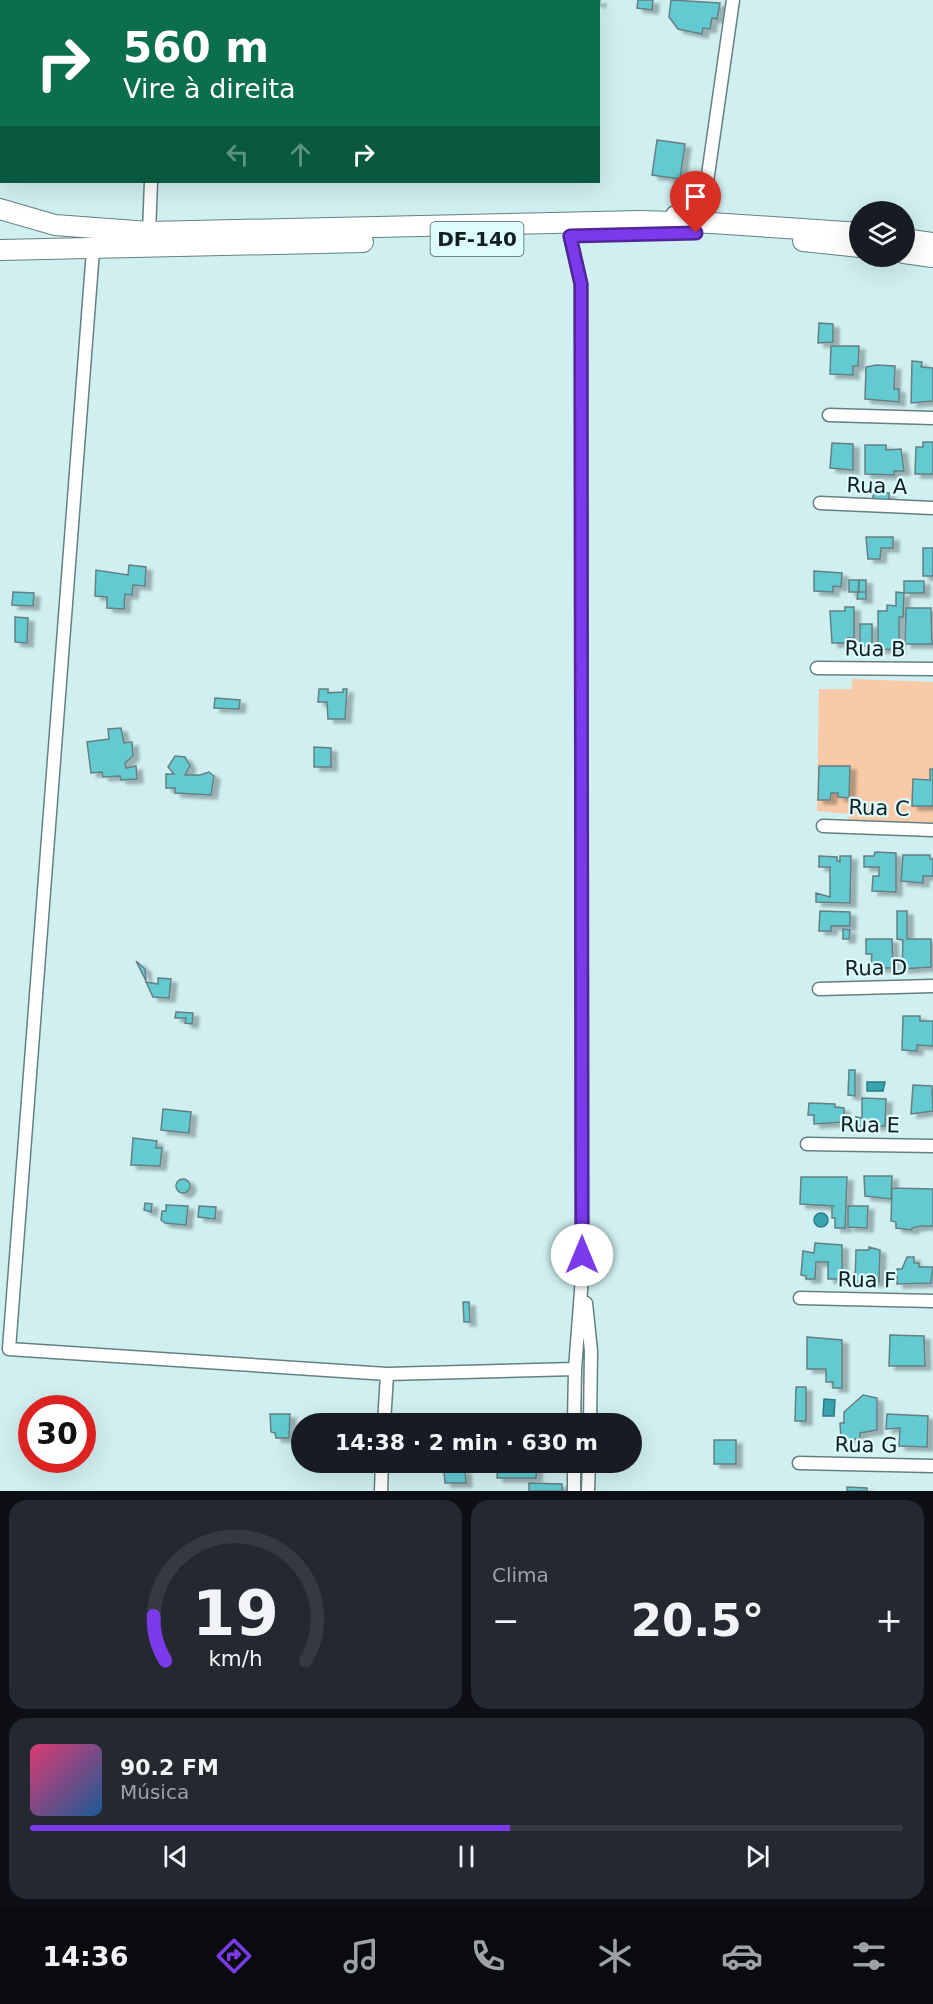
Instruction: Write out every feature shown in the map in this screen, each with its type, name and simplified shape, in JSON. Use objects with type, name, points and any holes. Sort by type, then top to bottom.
[{"type":"main road","name":"DF-140","points":[[0,209],[55,225],[96,230],[149,232],[639,221],[712,223],[849,232]]},
{"type":"main road","name":"DF-140","points":[[0,250],[93,250],[696,233],[849,246]]},
{"type":"main road","points":[[915,240],[933,243]]},
{"type":"main road","points":[[915,255],[933,257]]},
{"type":"street","points":[[639,221],[646,214],[689,213],[698,210],[704,203],[733,0]]},
{"type":"street","points":[[149,232],[151,183]]},
{"type":"street","points":[[570,236],[581,284],[582,1278],[574,1413]]},
{"type":"street","points":[[93,250],[9,1349],[387,1374],[575,1369]]},
{"type":"street","points":[[829,415],[933,418]]},
{"type":"street","name":"Rua A","points":[[820,503],[933,508]]},
{"type":"street","name":"Rua B","points":[[818,668],[933,669]]},
{"type":"street","name":"Rua C","points":[[823,826],[933,830]]},
{"type":"street","name":"Rua D","points":[[819,989],[933,986]]},
{"type":"street","name":"Rua E","points":[[807,1144],[933,1146]]},
{"type":"street","points":[[582,1278],[591,1351],[590,1413]]},
{"type":"street","name":"Rua F","points":[[800,1298],[933,1301]]},
{"type":"street","points":[[385,1413],[387,1374]]},
{"type":"street","name":"Rua G","points":[[799,1463],[933,1466]]},
{"type":"street","points":[[381,1491],[382,1473]]},
{"type":"street","points":[[574,1473],[574,1491]]},
{"type":"street","points":[[588,1491],[589,1473]]},
{"type":"shaded area","points":[[852,679],[933,682],[933,826],[849,824],[849,814],[817,811],[819,689],[852,689]]},
{"type":"water","points":[[867,1082],[885,1082],[883,1091],[867,1091]]},
{"type":"water","points":[[821,1213],[826,1215],[828,1220],[826,1225],[821,1227],[816,1225],[814,1220],[816,1215]]},
{"type":"water","points":[[824,1399],[835,1400],[834,1416],[823,1416]]},
{"type":"building","points":[[638,0],[653,0],[652,10],[637,8]]},
{"type":"building","points":[[671,0],[720,3],[717,19],[712,18],[710,29],[703,28],[702,34],[678,29],[669,17]]},
{"type":"building","points":[[657,140],[685,144],[680,179],[652,175]]},
{"type":"building","points":[[819,323],[833,324],[833,342],[818,343]]},
{"type":"building","points":[[831,346],[859,346],[858,366],[853,366],[853,375],[830,374]]},
{"type":"building","points":[[912,361],[922,362],[921,367],[933,368],[933,401],[911,403]]},
{"type":"building","points":[[895,366],[894,389],[899,389],[899,402],[865,399],[866,367]]},
{"type":"building","points":[[923,442],[933,442],[933,474],[915,474],[916,447],[923,447]]},
{"type":"building","points":[[832,443],[853,444],[853,470],[830,468]]},
{"type":"building","points":[[865,445],[886,445],[886,450],[901,449],[904,471],[894,471],[894,475],[865,474]]},
{"type":"building","points":[[873,493],[889,493],[889,500],[873,500]]},
{"type":"building","points":[[866,537],[893,537],[893,548],[881,548],[880,559],[868,559]]},
{"type":"building","points":[[923,548],[933,548],[933,576],[923,576]]},
{"type":"building","points":[[129,565],[146,567],[145,586],[133,585],[132,595],[125,594],[124,609],[107,608],[107,597],[95,596],[96,570],[128,575]]},
{"type":"building","points":[[814,571],[842,573],[841,587],[833,586],[833,592],[814,591]]},
{"type":"building","points":[[849,580],[859,580],[859,592],[849,592]]},
{"type":"building","points":[[859,580],[866,580],[866,592],[858,592]]},
{"type":"building","points":[[904,581],[924,581],[924,593],[904,593]]},
{"type":"building","points":[[13,592],[34,593],[33,606],[12,605]]},
{"type":"building","points":[[858,592],[866,592],[866,599],[857,599]]},
{"type":"building","points":[[896,592],[904,593],[903,617],[899,617],[899,650],[878,649],[878,611],[887,611],[887,605],[896,606]]},
{"type":"building","points":[[845,607],[854,607],[854,638],[847,638],[847,643],[832,643],[830,611],[845,611]]},
{"type":"building","points":[[906,608],[931,608],[932,644],[905,644]]},
{"type":"building","points":[[15,617],[28,618],[27,643],[15,642]]},
{"type":"building","points":[[860,624],[872,624],[872,646],[860,646]]},
{"type":"building","points":[[319,689],[328,689],[328,693],[343,692],[343,689],[347,689],[345,719],[328,719],[327,702],[318,702]]},
{"type":"building","points":[[215,698],[240,700],[239,709],[214,708]]},
{"type":"building","points":[[121,728],[124,743],[132,742],[133,756],[125,763],[126,768],[136,766],[137,779],[121,780],[120,776],[103,777],[102,772],[91,773],[87,742],[109,739],[108,729]]},
{"type":"building","points":[[314,747],[331,748],[331,767],[314,767]]},
{"type":"building","points":[[175,756],[185,757],[190,766],[185,775],[200,775],[209,772],[214,776],[211,795],[175,793],[175,788],[166,788],[166,774],[174,774],[168,767]]},
{"type":"building","points":[[819,766],[850,766],[849,798],[838,797],[838,793],[831,793],[830,800],[818,800]]},
{"type":"building","points":[[930,769],[933,769],[933,806],[912,806],[913,779],[930,780]]},
{"type":"building","points":[[875,852],[896,853],[896,892],[872,891],[873,876],[879,876],[879,867],[864,867],[864,856],[874,856]]},
{"type":"building","points":[[903,855],[930,855],[930,859],[933,859],[933,876],[923,876],[923,883],[901,881]]},
{"type":"building","points":[[819,856],[837,857],[837,861],[840,862],[840,856],[851,856],[850,903],[816,902],[816,893],[830,897],[830,867],[819,867]]},
{"type":"building","points":[[820,911],[850,912],[850,926],[831,926],[831,931],[819,931]]},
{"type":"building","points":[[820,911],[850,912],[850,926],[831,926],[831,931],[819,931]]},
{"type":"building","points":[[820,911],[850,912],[850,926],[831,926],[831,931],[819,931]]},
{"type":"building","points":[[820,911],[850,912],[850,926],[831,926],[831,931],[819,931]]},
{"type":"building","points":[[820,911],[850,912],[850,926],[831,926],[831,931],[819,931]]},
{"type":"building","points":[[897,911],[907,911],[907,939],[931,939],[931,967],[902,969],[903,940],[897,939]]},
{"type":"building","points":[[843,929],[850,930],[849,939],[843,939]]},
{"type":"building","points":[[866,939],[892,939],[893,968],[878,968],[878,965],[871,965],[872,954],[866,954]]},
{"type":"building","points":[[136,961],[145,969],[146,981]]},
{"type":"building","points":[[158,978],[171,979],[169,998],[153,997],[146,982],[158,984]]},
{"type":"building","points":[[158,978],[171,979],[169,998],[153,997],[146,982],[158,984]]},
{"type":"building","points":[[158,978],[171,979],[169,998],[153,997],[146,982],[158,984]]},
{"type":"building","points":[[158,978],[171,979],[169,998],[153,997],[146,982],[158,984]]},
{"type":"building","points":[[158,978],[171,979],[169,998],[153,997],[146,982],[158,984]]},
{"type":"building","points":[[176,1012],[193,1013],[192,1024],[185,1023],[186,1018],[175,1018]]},
{"type":"building","points":[[903,1016],[920,1016],[920,1021],[933,1021],[933,1046],[917,1045],[917,1051],[902,1050]]},
{"type":"building","points":[[849,1070],[855,1070],[855,1096],[848,1095]]},
{"type":"building","points":[[913,1085],[932,1086],[933,1111],[911,1114]]},
{"type":"building","points":[[862,1098],[886,1099],[885,1126],[856,1126],[856,1117],[862,1118]]},
{"type":"building","points":[[809,1103],[835,1104],[835,1107],[844,1108],[844,1122],[814,1124],[814,1115],[808,1115]]},
{"type":"building","points":[[163,1109],[191,1112],[189,1133],[161,1130]]},
{"type":"building","points":[[133,1138],[157,1141],[156,1148],[162,1148],[160,1166],[131,1165]]},
{"type":"building","points":[[864,1176],[892,1176],[891,1199],[865,1196]]},
{"type":"building","points":[[801,1177],[847,1177],[845,1228],[835,1228],[832,1206],[835,1206],[800,1204]]},
{"type":"building","points":[[183,1179],[188,1181],[190,1186],[188,1191],[183,1193],[178,1191],[176,1186],[178,1181]]},
{"type":"building","points":[[892,1188],[933,1189],[933,1226],[921,1226],[912,1228],[912,1230],[896,1228],[896,1222],[891,1221]]},
{"type":"building","points":[[892,1188],[933,1189],[933,1226],[921,1226],[912,1228],[912,1230],[896,1228],[896,1222],[891,1221]]},
{"type":"building","points":[[145,1203],[152,1204],[151,1212],[144,1210]]},
{"type":"building","points":[[166,1205],[188,1206],[186,1225],[165,1223],[161,1220],[162,1211],[166,1211]]},
{"type":"building","points":[[199,1206],[216,1207],[215,1219],[198,1217]]},
{"type":"building","points":[[848,1206],[868,1206],[867,1228],[848,1227]]},
{"type":"building","points":[[815,1243],[842,1245],[842,1279],[828,1279],[828,1262],[816,1262],[815,1279],[806,1279],[806,1276],[801,1275],[803,1251],[814,1253]]},
{"type":"building","points":[[815,1243],[842,1245],[842,1279],[828,1279],[828,1262],[816,1262],[815,1279],[806,1279],[806,1276],[801,1275],[803,1251],[814,1253]]},
{"type":"building","points":[[869,1247],[880,1250],[879,1282],[855,1283],[856,1250],[869,1250]]},
{"type":"building","points":[[907,1257],[914,1257],[914,1263],[919,1263],[919,1267],[933,1267],[931,1283],[897,1284],[897,1269],[902,1269]]},
{"type":"building","points":[[463,1302],[469,1302],[470,1322],[464,1322]]},
{"type":"building","points":[[890,1335],[924,1336],[925,1366],[889,1366]]},
{"type":"building","points":[[807,1337],[842,1340],[842,1388],[833,1388],[833,1382],[826,1382],[826,1369],[807,1369]]},
{"type":"building","points":[[796,1387],[806,1387],[806,1421],[795,1421]]},
{"type":"building","points":[[863,1395],[877,1398],[877,1430],[860,1433],[860,1439],[841,1439],[840,1423],[844,1423],[844,1412]]},
{"type":"building","points":[[270,1414],[290,1414],[289,1438],[276,1438],[275,1433],[271,1432]]},
{"type":"building","points":[[887,1414],[928,1416],[927,1447],[899,1446],[900,1428],[886,1429]]},
{"type":"building","points":[[714,1440],[736,1440],[736,1464],[714,1464]]},
{"type":"building","points":[[444,1473],[465,1473],[466,1483],[445,1483]]},
{"type":"building","points":[[497,1473],[536,1473],[536,1478],[497,1478]]},
{"type":"building","points":[[529,1483],[562,1484],[562,1491],[529,1491]]},
{"type":"building","points":[[847,1487],[867,1488],[867,1491],[847,1491]]},
{"type":"route","points":[[582,1255],[581,284],[570,236],[696,233]]}]
